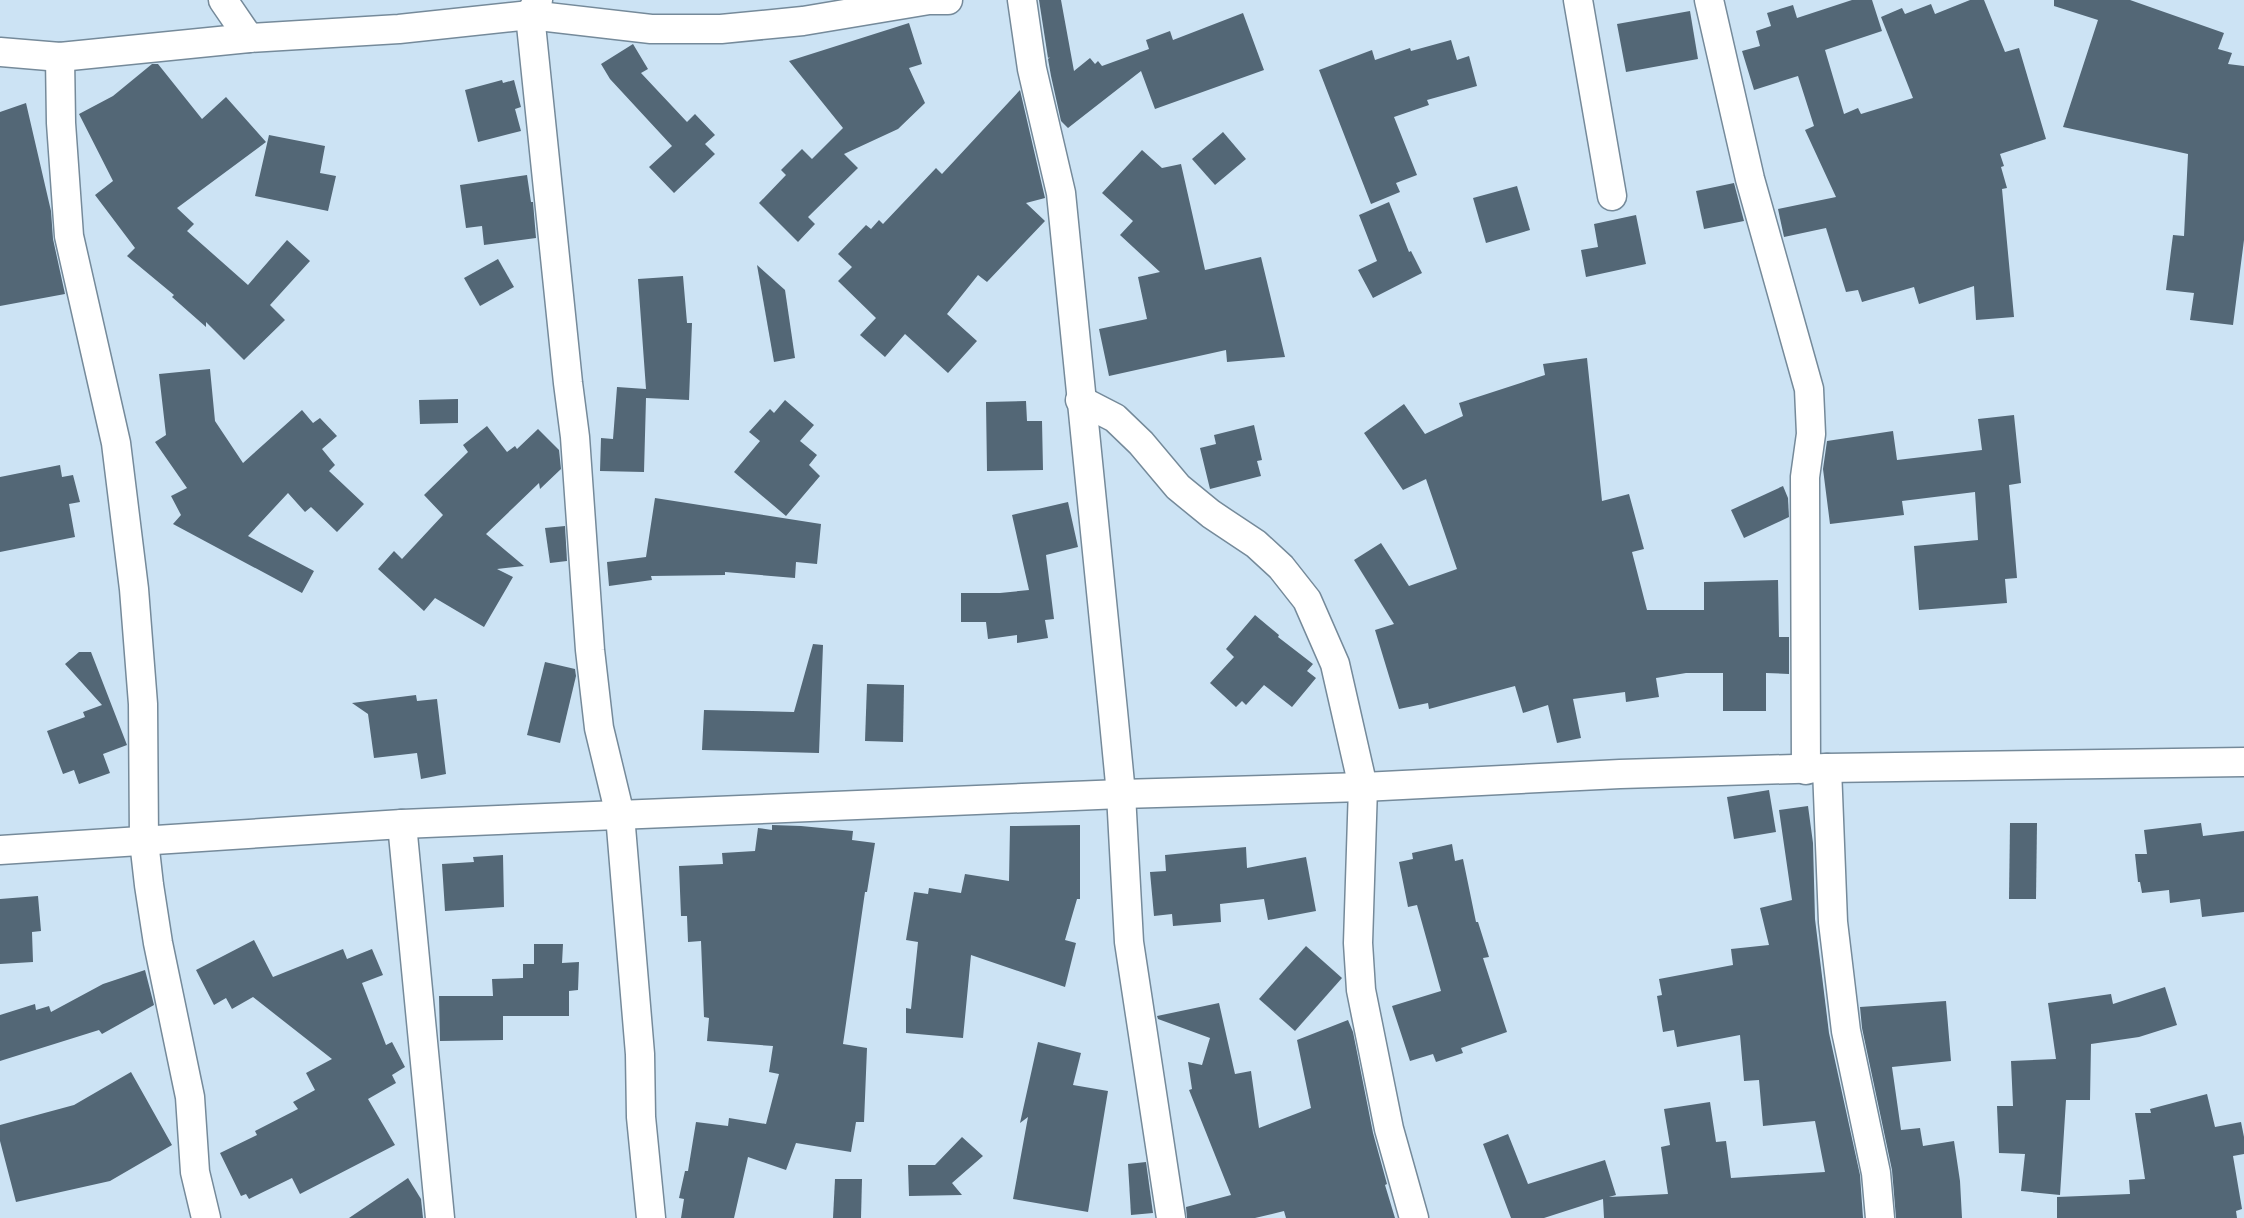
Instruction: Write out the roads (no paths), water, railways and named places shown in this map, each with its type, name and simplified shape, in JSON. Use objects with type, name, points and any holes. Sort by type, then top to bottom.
[{"type":"street","points":[[223,0],[249,38]]},
{"type":"street","points":[[0,52],[60,57],[249,38],[399,29],[534,8],[652,29],[721,29],[803,21],[929,0],[948,0]]},
{"type":"street","points":[[1022,0],[1032,69],[1061,193],[1121,794],[1129,942],[1171,1218]]},
{"type":"street","points":[[1578,0],[1612,196]]},
{"type":"street","points":[[1709,0],[1750,179],[1809,389],[1811,434],[1805,477],[1805,502],[1817,769],[1846,1031],[1876,1173],[1880,1218]]},
{"type":"street","points":[[534,8],[575,437],[590,650],[599,728],[620,815],[639,1041],[641,1117],[651,1218]]},
{"type":"street","points":[[60,57],[61,123],[69,236],[116,443],[134,589],[143,705],[144,841],[158,943],[190,1097],[195,1172],[206,1218]]},
{"type":"street","points":[[1080,400],[1115,418],[1178,487],[1211,514],[1256,544],[1281,567],[1307,600],[1335,664],[1363,787],[1358,943],[1360,990],[1389,1129],[1414,1218]]},
{"type":"street","points":[[0,850],[402,824],[1121,794],[1363,787],[1620,774],[2244,762]]},
{"type":"street","points":[[402,824],[440,1218]]}]
